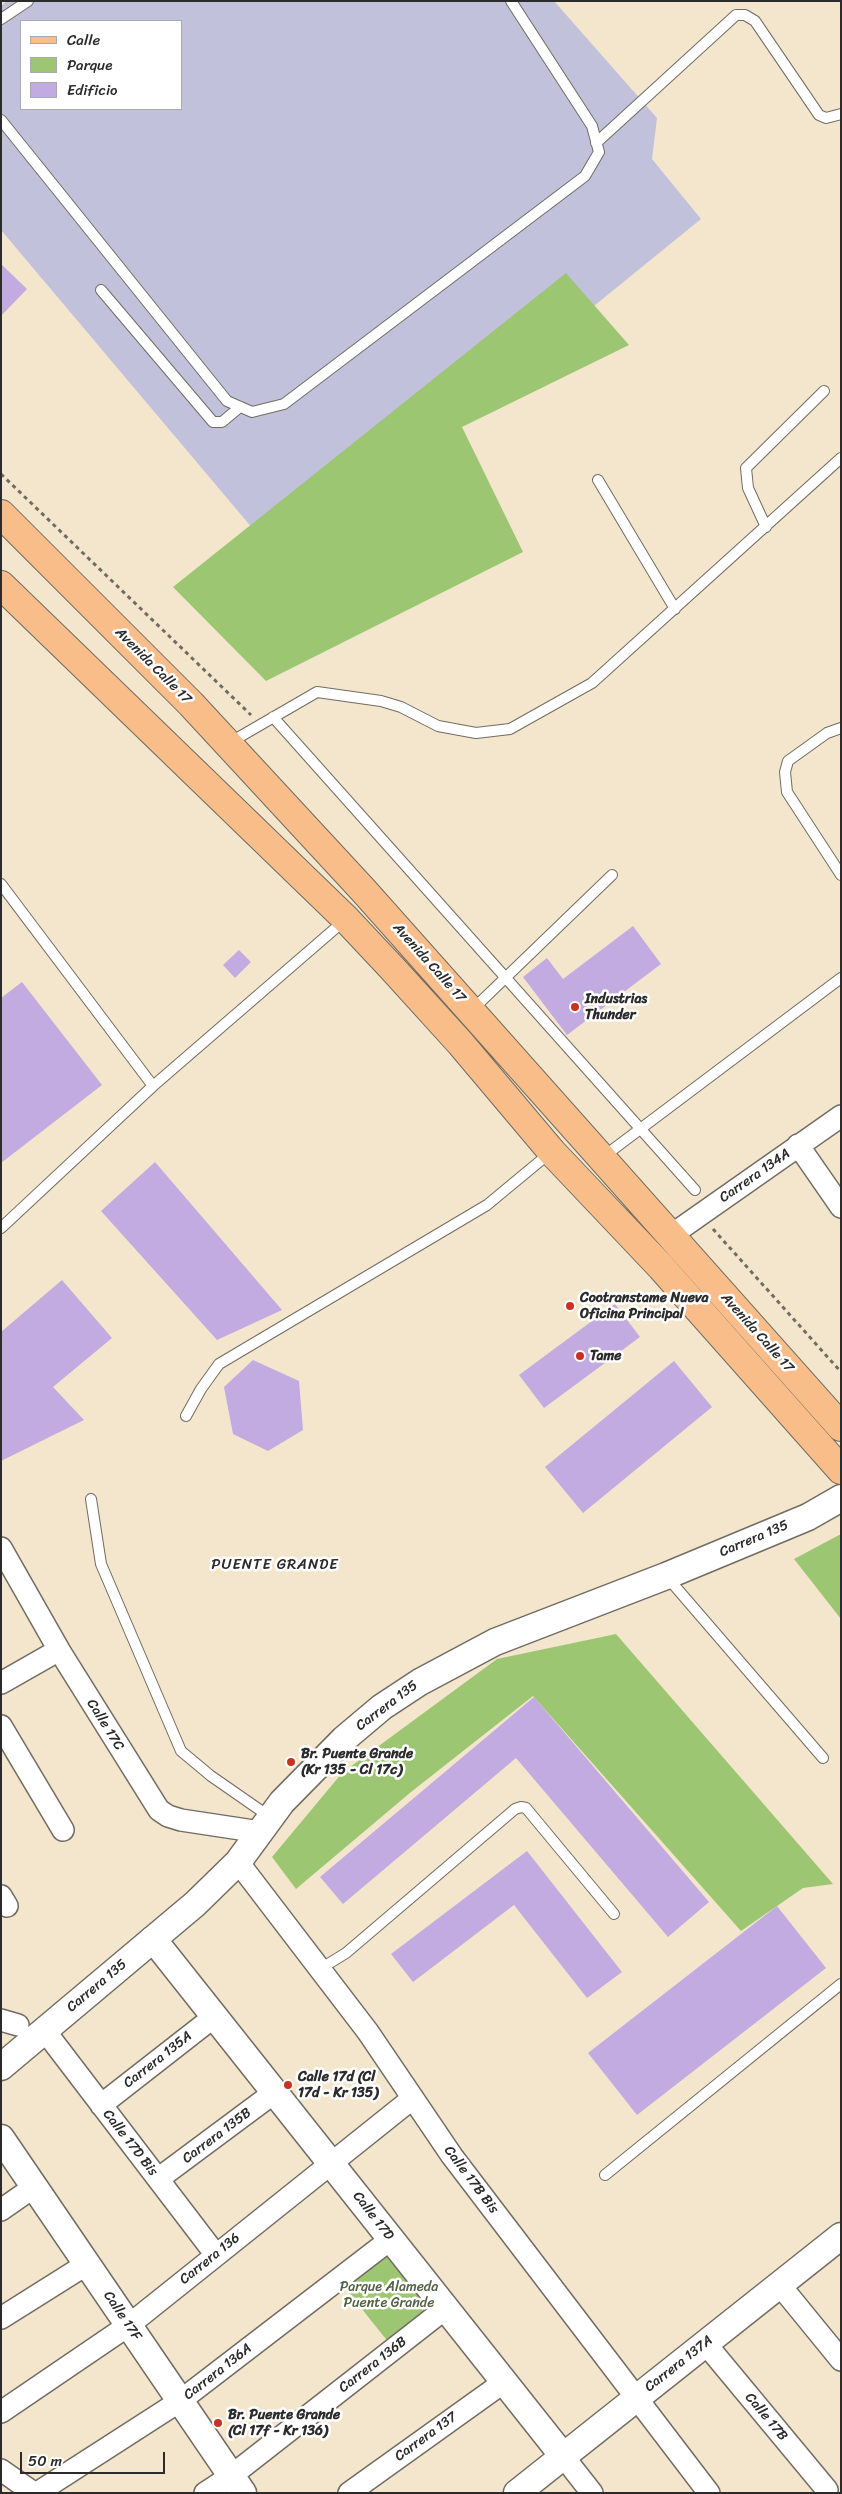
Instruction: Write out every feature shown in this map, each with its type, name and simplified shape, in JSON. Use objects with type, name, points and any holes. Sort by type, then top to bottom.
[{"type":"main road","name":"Avenida Calle 17","points":[[1,514],[228,744],[471,1010],[670,1236],[841,1426]]},
{"type":"main road","name":"Avenida Calle 17","points":[[1,585],[346,920],[461,1044],[552,1152],[661,1267],[841,1470]]},
{"type":"street","name":"Carrera 134A","points":[[670,1236],[841,1116]]},
{"type":"street","points":[[798,1146],[841,1207]]},
{"type":"street","name":"Carrera 135","points":[[1,2067],[195,1904],[238,1862],[282,1802],[350,1734],[382,1707],[420,1682],[516,1632],[666,1576],[808,1517],[841,1498]]},
{"type":"street","name":"Calle 17C","points":[[1,1548],[59,1650],[159,1810],[168,1816],[181,1820],[265,1824]]},
{"type":"street","points":[[1,1683],[59,1650]]},
{"type":"street","points":[[1,1726],[63,1830]]},
{"type":"street","name":"Calle 17B Bis","points":[[238,1862],[368,2032],[458,2164],[709,2493]]},
{"type":"street","name":"Calle 17D","points":[[153,1939],[592,2493]]},
{"type":"street","name":"Carrera 135A","points":[[101,2104],[215,2016]]},
{"type":"street","name":"Calle 17D Bis","points":[[44,2031],[216,2255]]},
{"type":"street","name":"Carrera 135B","points":[[158,2179],[275,2092]]},
{"type":"street","name":"Carrera 136","points":[[1,2412],[129,2325],[413,2098]]},
{"type":"street","name":"Calle 17F","points":[[1,2138],[237,2484]]},
{"type":"street","points":[[1,2210],[34,2187]]},
{"type":"street","name":"Carrera 137A","points":[[518,2493],[841,2236]]},
{"type":"street","name":"Carrera 136A","points":[[35,2493],[180,2401],[391,2239]]},
{"type":"street","points":[[1,2318],[87,2264]]},
{"type":"street","points":[[779,2284],[840,2358]]},
{"type":"street","name":"Carrera 136B","points":[[204,2493],[237,2484],[446,2308]]},
{"type":"street","name":"Calle 17B","points":[[705,2343],[830,2487]]},
{"type":"street","name":"Carrera 137","points":[[349,2493],[504,2382]]},
{"type":"street","points":[[1,2470],[35,2493]]},
{"type":"lane","points":[[1,19],[28,1]]},
{"type":"lane","points":[[1,120],[227,401],[252,412],[284,404],[585,176],[599,152],[592,126],[511,1]]},
{"type":"lane","points":[[596,143],[736,14],[745,15],[756,21],[819,115],[826,118],[841,114]]},
{"type":"lane","points":[[101,290],[213,422],[222,422],[240,407]]},
{"type":"lane","points":[[766,527],[748,488],[746,468],[824,391]]},
{"type":"lane","points":[[228,744],[316,692],[382,701],[401,707],[438,726],[476,733],[510,729],[592,684],[841,458]]},
{"type":"lane","points":[[598,480],[675,609]]},
{"type":"lane","points":[[273,717],[695,1190]]},
{"type":"lane","points":[[841,728],[827,733],[788,761],[785,772],[787,792],[841,875]]},
{"type":"lane","points":[[471,1010],[612,875]]},
{"type":"lane","points":[[1,884],[153,1086]]},
{"type":"lane","points":[[1,1228],[153,1086],[346,920]]},
{"type":"lane","points":[[603,1158],[841,978]]},
{"type":"lane","points":[[186,1416],[219,1364],[487,1205],[552,1152]]},
{"type":"lane","points":[[91,1499],[101,1564],[181,1751],[265,1824]]},
{"type":"lane","points":[[666,1576],[823,1758]]},
{"type":"lane","points":[[320,1969],[346,1953],[515,1809],[521,1807],[526,1808],[614,1914]]},
{"type":"lane","points":[[605,2174],[841,1984]]},
{"type":"path","points":[[1,474],[260,725]]},
{"type":"path","points":[[700,1214],[841,1372]]},
{"type":"shaded area","points":[[7,1],[554,1],[657,118],[652,159],[701,219],[280,561],[1,230],[1,6]]},
{"type":"green space","points":[[566,273],[629,345],[462,427],[523,552],[266,681],[173,587]]},
{"type":"green space","points":[[841,1534],[841,1619],[794,1559]]},
{"type":"green space","points":[[616,1634],[833,1884],[803,1888],[741,1931],[533,1696],[411,1792],[296,1889],[272,1857],[342,1773],[497,1659]]},
{"type":"green space","name":"Parque Alameda Puente Grande","points":[[390,2247],[436,2305],[389,2343],[342,2284]]},
{"type":"building","points":[[1,264],[27,289],[1,316]]},
{"type":"building","name":"Industrias Thunder","points":[[633,926],[661,964],[567,1035],[523,977],[547,958],[563,979]]},
{"type":"building","points":[[239,950],[251,962],[235,978],[223,965]]},
{"type":"building","points":[[22,982],[102,1085],[1,1163],[1,998]]},
{"type":"building","points":[[155,1162],[282,1310],[217,1340],[101,1211]]},
{"type":"building","points":[[62,1280],[112,1338],[53,1387],[84,1420],[1,1461],[1,1332]]},
{"type":"building","name":"Tame","points":[[615,1304],[640,1337],[544,1408],[519,1375]]},
{"type":"building","points":[[253,1360],[299,1381],[303,1430],[268,1451],[233,1434],[224,1387]]},
{"type":"building","points":[[674,1361],[712,1407],[583,1513],[545,1467]]},
{"type":"building","points":[[534,1697],[709,1902],[668,1937],[516,1758],[343,1904],[320,1877]]},
{"type":"building","points":[[527,1851],[622,1972],[587,1998],[514,1905],[413,1982],[391,1954]]},
{"type":"building","points":[[777,1906],[826,1968],[637,2115],[588,2053]]},
{"type":"place","name":"Industrias Thunder","points":[[575,1007]]},
{"type":"place","name":"Cootranstame Nueva Oficina Principal","points":[[570,1306]]},
{"type":"place","name":"Tame","points":[[580,1356]]},
{"type":"place","name":"Br. Puente Grande (Kr 135 - Cl 17c)","points":[[291,1762]]},
{"type":"place","name":"Calle 17d (Cl 17d - Kr 135)","points":[[288,2085]]},
{"type":"place","name":"Br. Puente Grande (Cl 17f - Kr 136)","points":[[218,2423]]},
{"type":"district","name":"PUENTE GRANDE","points":[[275,1565]]}]
